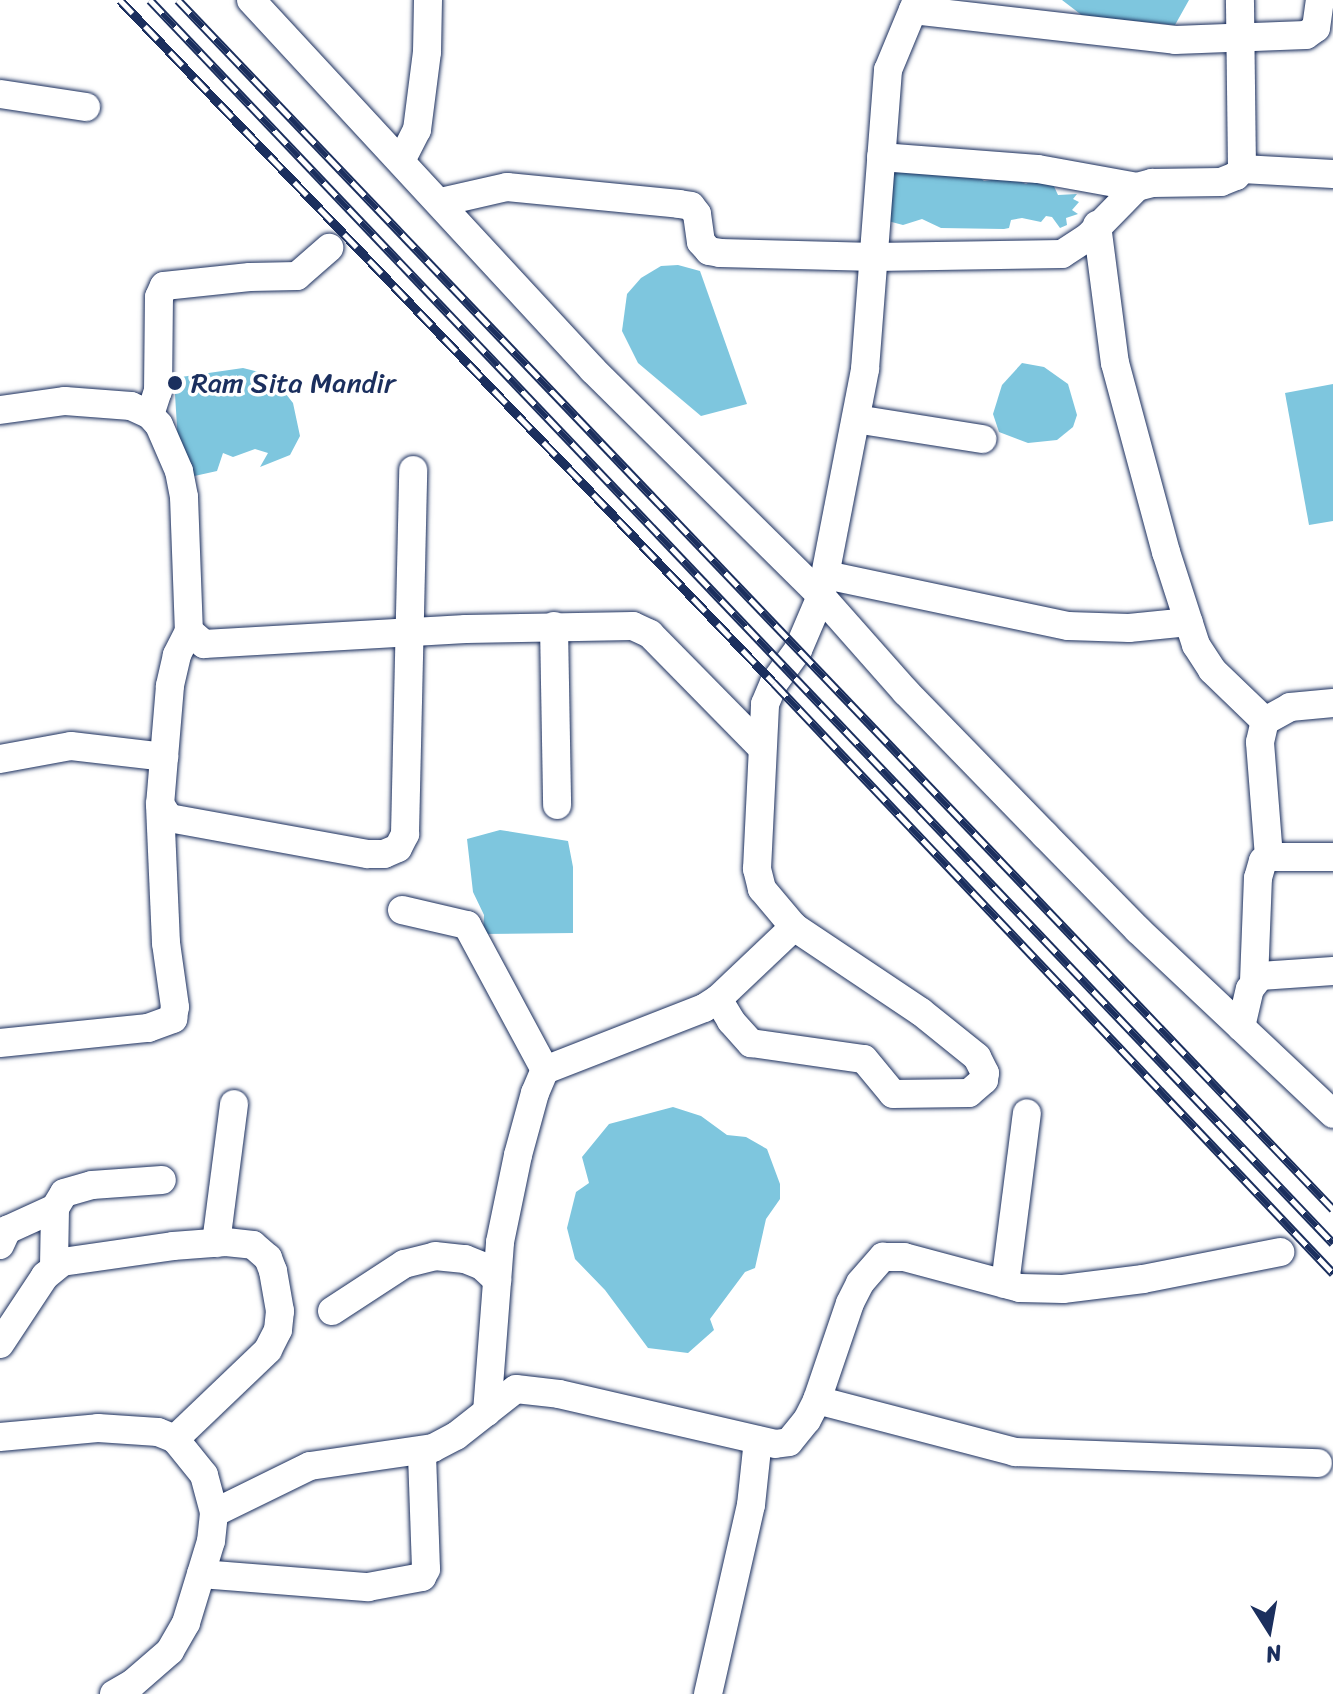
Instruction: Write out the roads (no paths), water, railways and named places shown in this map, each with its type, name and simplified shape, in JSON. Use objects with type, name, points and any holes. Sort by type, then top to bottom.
[{"type":"street","points":[[251,0],[402,159],[593,370],[823,586],[906,692],[1034,824],[1138,930],[1332,1112]]},
{"type":"street","points":[[402,159],[417,130],[427,52],[428,0]]},
{"type":"street","points":[[881,157],[1038,169],[1137,187],[1152,183],[1221,182],[1236,176],[1242,169],[1240,0]]},
{"type":"street","points":[[718,999],[731,1021],[751,1043],[864,1059],[893,1094],[944,1096],[978,1088],[985,1073],[977,1057],[921,1012],[794,927],[762,889],[757,869],[765,704],[774,683],[798,650],[823,586],[856,419],[875,257],[888,70],[915,5],[1153,40],[1306,35],[1316,28],[1320,0]]},
{"type":"street","points":[[0,94],[86,107]]},
{"type":"street","points":[[1242,169],[1333,174]]},
{"type":"street","points":[[441,202],[507,187],[691,206],[697,214],[701,242],[709,251],[875,257],[1051,256],[1076,247],[1137,187]]},
{"type":"street","points":[[1097,225],[1115,363],[1196,645],[1212,670],[1265,721]]},
{"type":"street","points":[[150,415],[158,391],[159,297],[164,286],[250,277],[297,276],[329,248]]},
{"type":"street","points":[[0,410],[65,401],[131,406],[150,415],[168,443],[181,482],[189,631],[174,664],[160,804],[166,943],[175,1007],[173,1019],[148,1028],[0,1043]]},
{"type":"street","points":[[856,419],[982,439]]},
{"type":"street","points":[[160,804],[169,818],[194,824],[368,854],[384,854],[398,848],[405,834],[413,470]]},
{"type":"street","points":[[823,586],[1068,626],[1129,628],[1189,622]]},
{"type":"street","points":[[189,631],[204,644],[554,626],[616,624],[642,629],[761,747]]},
{"type":"street","points":[[554,626],[557,805]]},
{"type":"street","points":[[1241,1027],[1254,981],[1258,878],[1260,867],[1269,857],[1260,742],[1265,721],[1290,707],[1333,703]]},
{"type":"street","points":[[0,759],[71,746],[164,757]]},
{"type":"street","points":[[1269,857],[1333,857]]},
{"type":"street","points":[[402,910],[467,925],[545,1070]]},
{"type":"street","points":[[487,1412],[500,1242],[518,1155],[535,1093],[545,1070],[718,999],[794,927]]},
{"type":"street","points":[[1254,981],[1267,974],[1333,971]]},
{"type":"street","points":[[216,1243],[234,1104]]},
{"type":"street","points":[[1005,1284],[1027,1113]]},
{"type":"street","points":[[0,1344],[54,1266],[55,1208],[64,1193],[162,1180]]},
{"type":"street","points":[[0,1245],[7,1230],[55,1208]]},
{"type":"street","points":[[54,1266],[71,1260],[216,1243],[253,1245],[268,1258],[277,1292],[278,1330],[268,1350],[175,1439]]},
{"type":"street","points":[[214,1513],[310,1466],[422,1452],[456,1436],[516,1389],[526,1388],[758,1440],[789,1442],[807,1420],[817,1400],[850,1303],[860,1283],[883,1257],[904,1257],[1020,1288],[1080,1288],[1280,1252]]},
{"type":"street","points":[[332,1311],[393,1270],[435,1256],[465,1259],[482,1266],[497,1280]]},
{"type":"street","points":[[817,1400],[1015,1452],[1318,1463]]},
{"type":"street","points":[[0,1437],[98,1428],[139,1429],[175,1439],[204,1475],[214,1513],[201,1574],[186,1623],[170,1651],[133,1683],[114,1694]]},
{"type":"street","points":[[708,1694],[751,1505],[758,1440]]},
{"type":"street","points":[[201,1574],[368,1587],[422,1577],[426,1569],[422,1452]]},
{"type":"water","points":[[1062,0],[1189,0],[1175,25],[1114,19],[1092,23]]},
{"type":"water","points":[[899,167],[971,171],[984,181],[991,180],[985,167],[1026,184],[1042,176],[1052,182],[1058,195],[1077,194],[1073,199],[1079,202],[1072,210],[1078,214],[1066,218],[1067,225],[1060,228],[1052,217],[1046,216],[1041,222],[1022,218],[1011,220],[1009,228],[1004,229],[941,228],[922,219],[903,225],[888,221],[886,174]]},
{"type":"water","points":[[678,265],[700,271],[747,404],[701,416],[638,363],[622,331],[627,294],[641,278],[661,266]]},
{"type":"water","points":[[1022,363],[1044,367],[1068,384],[1077,415],[1073,427],[1057,440],[1028,443],[999,432],[993,414],[1002,385]]},
{"type":"water","points":[[243,368],[271,375],[293,403],[300,436],[290,455],[260,467],[268,453],[255,449],[233,457],[223,453],[217,471],[190,477],[178,443],[174,378]]},
{"type":"water","points":[[1333,384],[1333,521],[1309,525],[1285,393]]},
{"type":"water","points":[[500,830],[568,841],[573,867],[573,933],[483,934],[484,915],[473,892],[467,839]]},
{"type":"water","points":[[673,1107],[701,1116],[727,1135],[746,1137],[767,1149],[780,1184],[780,1199],[766,1219],[755,1268],[745,1272],[710,1319],[714,1330],[688,1353],[648,1348],[605,1290],[575,1259],[567,1228],[576,1192],[589,1183],[582,1157],[609,1124]]},
{"type":"railway","points":[[120,0],[1333,1273]]},
{"type":"railway","points":[[150,0],[1333,1243]]},
{"type":"railway","points":[[178,0],[1333,1209]]},
{"type":"place","name":"Ram Sita Mandir","points":[[175,383]]}]
